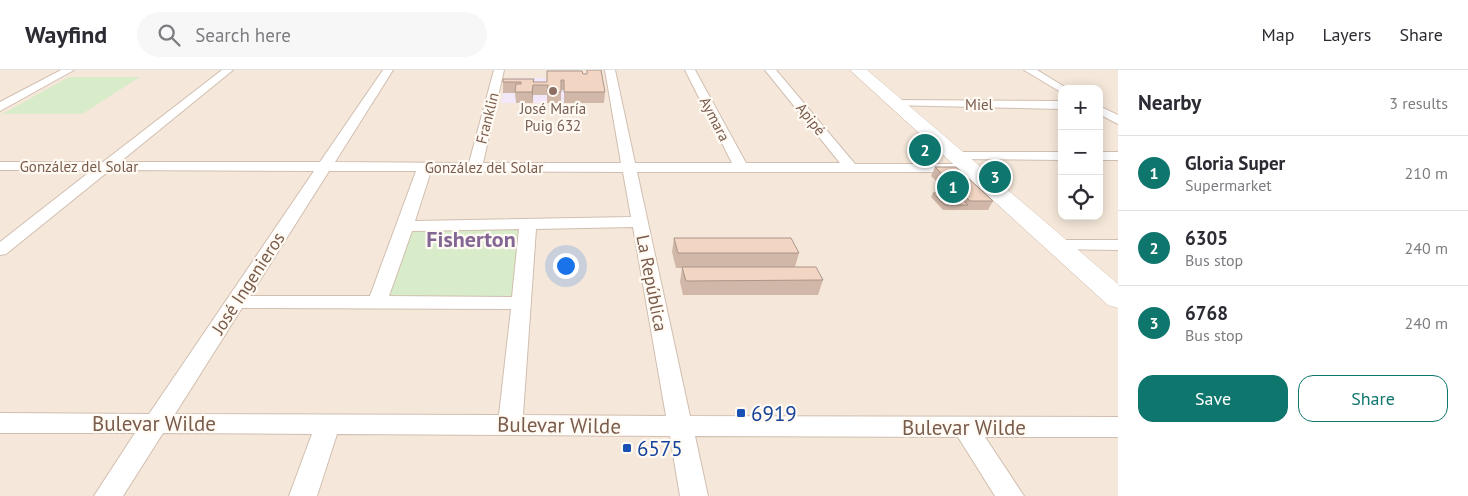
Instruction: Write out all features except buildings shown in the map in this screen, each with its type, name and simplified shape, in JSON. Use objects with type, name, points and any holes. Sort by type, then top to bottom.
[{"type":"main road","points":[[858,70],[1118,299]]},
{"type":"street","points":[[0,107],[69,70]]},
{"type":"street","points":[[0,250],[228,70]]},
{"type":"street","name":"José Ingenieros","points":[[108,496],[388,70]]},
{"type":"street","name":"Franklin","points":[[475,167],[499,70]]},
{"type":"street","name":"La República","points":[[610,70],[694,496]]},
{"type":"street","name":"Aymara","points":[[690,70],[740,167]]},
{"type":"street","name":"Apipé","points":[[770,70],[851,168]]},
{"type":"street","points":[[1029,70],[1058,86]]},
{"type":"street","name":"Miel","points":[[896,103],[1058,104]]},
{"type":"street","points":[[1103,111],[1118,120]]},
{"type":"street","name":"González del Solar","points":[[0,166],[851,168],[1058,156]]},
{"type":"street","points":[[1103,156],[1118,156]]},
{"type":"street","points":[[376,303],[425,167]]},
{"type":"street","points":[[404,226],[640,222]]},
{"type":"street","points":[[510,425],[528,225]]},
{"type":"street","points":[[1057,245],[1118,245]]},
{"type":"street","points":[[235,302],[521,302]]},
{"type":"street","name":"Bulevar Wilde","points":[[0,423],[328,423],[681,427],[1118,426]]},
{"type":"street","points":[[303,496],[328,423]]},
{"type":"street","points":[[965,427],[1010,496]]},
{"type":"shaded area","points":[[0,70],[1118,70],[1118,496],[0,496]]},
{"type":"shaded area","name":"José María Puig 632","points":[[506,78],[601,78],[604,103],[501,103]]},
{"type":"green space","points":[[69,77],[140,77],[82,114],[2,114]]},
{"type":"green space","points":[[411,229],[517,229],[522,232],[515,297],[386,298]]},
{"type":"place","name":"José María Puig 632","points":[[553,91]]},
{"type":"place","name":"6305","points":[[925,150]]},
{"type":"place","name":"6768","points":[[995,177]]},
{"type":"place","name":"Gloria Super","points":[[953,187]]},
{"type":"place","name":"6919","points":[[741,413]]},
{"type":"place","name":"6575","points":[[627,448]]},
{"type":"district","name":"Fisherton","points":[[471,239]]}]
